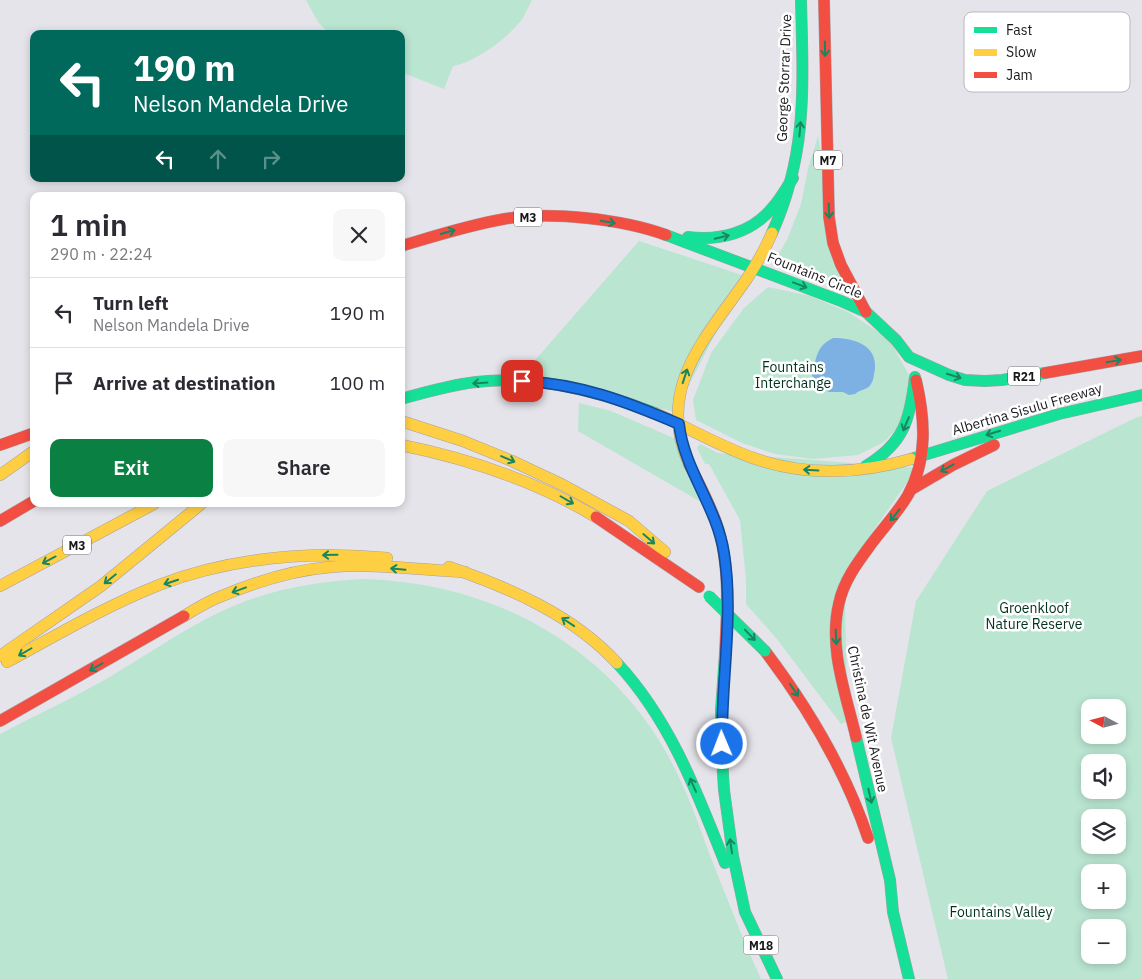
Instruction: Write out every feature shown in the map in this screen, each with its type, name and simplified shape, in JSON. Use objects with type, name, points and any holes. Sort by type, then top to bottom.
[{"type":"main road","name":"George Storrar Drive","points":[[754,268],[775,227],[793,178],[801,113],[801,0]]},
{"type":"main road","name":"M7","points":[[824,0],[830,226],[833,243],[841,266],[866,312]]},
{"type":"main road","points":[[657,232],[699,239],[713,239],[737,233],[763,218],[771,210],[793,178]]},
{"type":"main road","name":"M3","points":[[405,245],[463,228],[505,219],[535,216],[591,219],[657,232],[754,268]]},
{"type":"main road","name":"Fountains Circle","points":[[679,424],[682,384],[696,348],[754,268],[841,300],[866,312],[896,340],[909,357],[924,418],[921,455]]},
{"type":"main road","name":"Albertina Sisulu Freeway","points":[[909,357],[949,375],[965,380],[985,381],[1002,380],[1142,356]]},
{"type":"main road","points":[[859,470],[876,461],[901,436],[911,410],[915,377]]},
{"type":"main road","points":[[405,398],[464,384],[541,382],[574,387],[610,396],[679,424],[744,454],[769,463],[799,469],[859,470],[921,455]]},
{"type":"main road","name":"Albertina Sisulu Freeway","points":[[921,455],[1104,401],[1142,395]]},
{"type":"main road","points":[[912,489],[953,465],[996,445],[1036,420]]},
{"type":"main road","points":[[405,422],[463,441],[512,461],[555,481],[629,521],[682,568],[765,651],[816,722],[834,755],[850,788],[882,886],[893,912]]},
{"type":"main road","name":"M7","points":[[679,424],[685,453],[709,504],[724,552],[726,629],[721,712],[722,776],[734,860],[744,911]]},
{"type":"main road","points":[[0,445],[30,434]]},
{"type":"main road","points":[[405,446],[456,458],[513,477],[560,496],[606,523],[699,587]]},
{"type":"main road","points":[[0,475],[30,454]]},
{"type":"main road","name":"Christina de Wit Avenue","points":[[909,979],[893,912],[890,880],[840,667],[836,644],[836,613],[843,589],[850,575],[863,554],[912,489],[917,476],[921,455]]},
{"type":"main road","points":[[0,520],[30,503]]},
{"type":"main road","name":"M3","points":[[0,586],[148,507]]},
{"type":"main road","points":[[0,656],[101,586],[197,507]]},
{"type":"main road","points":[[0,666],[74,624],[132,596],[176,580],[220,568],[287,557],[330,554],[377,556],[434,564],[465,572],[510,590],[554,613],[577,628],[606,652],[631,678],[653,708],[684,766],[708,819],[744,911]]},
{"type":"main road","points":[[0,722],[216,598],[250,586],[285,575],[331,567],[465,572]]},
{"type":"main road","name":"M18","points":[[744,911],[777,979]]},
{"type":"green space","points":[[306,0],[532,0],[517,26],[501,41],[482,54],[453,66],[444,89],[405,74],[405,30],[326,30],[318,22]]},
{"type":"green space","points":[[818,136],[844,284],[820,281],[772,265],[787,240],[801,204],[808,169]]},
{"type":"green space","points":[[639,241],[745,276],[675,412],[524,373]]},
{"type":"green space","name":"Fountains Interchange","points":[[768,287],[810,296],[848,312],[889,339],[911,379],[903,422],[884,442],[858,455],[813,459],[775,454],[742,443],[696,420],[693,400],[711,353],[744,308]]},
{"type":"green space","points":[[579,403],[611,411],[676,439],[701,502],[578,431]]},
{"type":"green space","name":"Groenkloof Nature Reserve","points":[[1142,416],[1142,979],[948,979],[891,738],[916,601],[987,491]]},
{"type":"green space","points":[[700,444],[718,453],[917,468],[844,573],[848,721],[841,724],[777,639],[746,604],[746,579],[740,520],[709,464],[705,464],[697,448]]},
{"type":"green space","points":[[365,579],[411,583],[456,592],[499,606],[539,626],[576,650],[610,679],[640,713],[673,764],[761,979],[0,979],[0,734],[108,678],[164,643],[222,611],[274,592],[310,584]]},
{"type":"water","points":[[833,338],[856,341],[868,348],[875,360],[873,381],[870,386],[849,395],[843,392],[829,392],[822,389],[811,374],[820,349],[827,341]]},
{"type":"traffic: fast","points":[[772,233],[784,204],[798,147],[802,90],[801,0]]},
{"type":"traffic: fast","points":[[688,237],[712,238],[745,229],[765,216],[781,197],[793,178]]},
{"type":"traffic: fast","points":[[666,235],[866,312],[896,340],[909,357],[949,375],[965,380],[985,381],[1045,373]]},
{"type":"traffic: fast","points":[[866,466],[889,448],[903,429],[911,406],[915,377]]},
{"type":"traffic: fast","points":[[405,398],[466,383],[499,380],[522,381],[544,383],[589,392],[655,413]]},
{"type":"traffic: fast","points":[[911,459],[1059,414],[1142,395]]},
{"type":"traffic: fast","points":[[709,596],[765,651]]},
{"type":"traffic: fast","points":[[725,653],[721,742],[724,790],[733,856],[745,912],[777,979]]},
{"type":"traffic: fast","points":[[617,663],[636,685],[667,733],[704,810],[725,863]]},
{"type":"traffic: fast","points":[[856,737],[890,880],[893,912],[909,979]]},
{"type":"traffic: slow","points":[[689,464],[680,437],[678,411],[682,388],[690,365],[701,344],[750,274],[772,233]]},
{"type":"traffic: slow","points":[[655,413],[743,454],[794,468],[834,471],[853,470],[873,468],[911,459]]},
{"type":"traffic: slow","points":[[405,422],[463,441],[563,485],[629,521],[665,552]]},
{"type":"traffic: slow","points":[[405,446],[452,457],[502,473],[550,493],[596,517]]},
{"type":"traffic: slow","points":[[0,475],[30,454]]},
{"type":"traffic: slow","points":[[0,586],[148,507]]},
{"type":"traffic: slow","points":[[0,656],[101,586],[197,507]]},
{"type":"traffic: slow","points":[[7,662],[120,602],[159,585],[215,568],[243,562],[300,556],[329,555],[387,558]]},
{"type":"traffic: slow","points":[[184,616],[213,600],[244,587],[287,574],[317,569],[364,566],[465,572]]},
{"type":"traffic: slow","points":[[449,567],[495,584],[561,617],[600,646],[617,663]]},
{"type":"traffic: jam","points":[[824,0],[829,217],[833,243],[841,265],[866,312]]},
{"type":"traffic: jam","points":[[405,245],[491,221],[543,216],[564,216],[608,221],[648,229],[666,235]]},
{"type":"traffic: jam","points":[[1045,373],[1142,356]]},
{"type":"traffic: jam","points":[[856,737],[843,688],[837,654],[836,620],[841,595],[852,572],[908,495],[919,467],[922,453],[923,424],[916,380]]},
{"type":"traffic: jam","points":[[0,445],[30,434]]},
{"type":"traffic: jam","points":[[912,489],[953,465],[994,445]]},
{"type":"traffic: jam","points":[[689,464],[713,514],[719,531],[725,561],[727,592],[725,653]]},
{"type":"traffic: jam","points":[[0,521],[30,503]]},
{"type":"traffic: jam","points":[[596,517],[699,587]]},
{"type":"traffic: jam","points":[[0,721],[184,616]]},
{"type":"traffic: jam","points":[[765,651],[811,717],[824,740],[848,788],[868,838]]},
{"type":"route","points":[[522,381],[541,382],[590,390],[630,403],[679,424],[685,453],[709,504],[724,552],[726,629],[721,712],[722,744]]},
{"type":"park label","name":"Fountains Valley","points":[[1001,912]]}]
